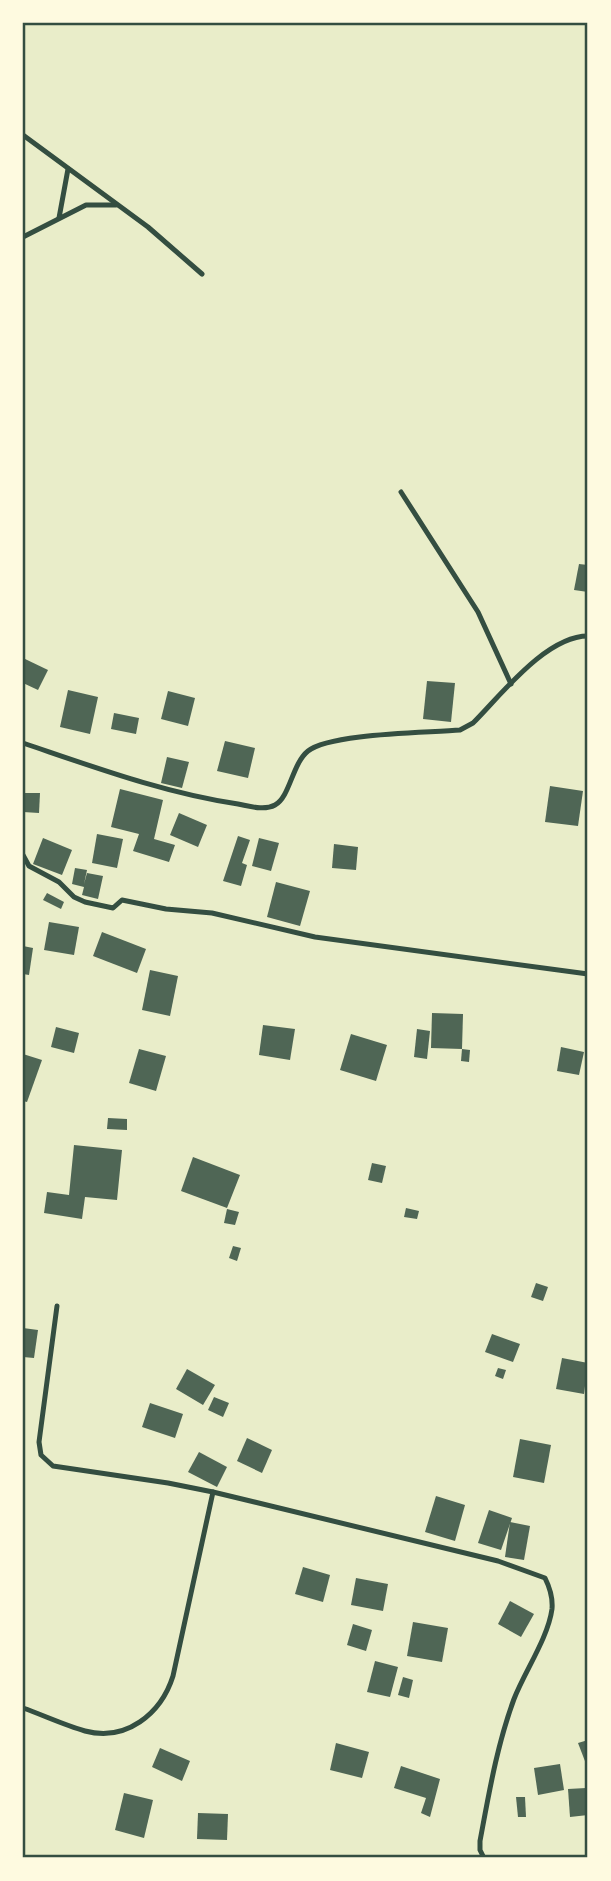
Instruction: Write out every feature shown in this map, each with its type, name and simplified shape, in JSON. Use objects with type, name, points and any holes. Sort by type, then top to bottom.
[{"type":"street","points":[[23,135],[118,205],[202,274]]},
{"type":"street","points":[[59,218],[68,169]]},
{"type":"street","points":[[23,237],[86,205],[118,205]]},
{"type":"street","points":[[401,492],[478,612],[511,684]]},
{"type":"street","points":[[23,743],[160,789],[200,799],[265,808],[277,805],[307,751],[322,744],[353,737],[460,730],[473,723],[541,656],[564,643],[588,636]]},
{"type":"street","points":[[23,855],[26,869],[59,882],[74,897],[85,902],[113,908],[122,900],[166,909],[194,910],[314,937],[588,974]]},
{"type":"street","points":[[57,1306],[38,1442],[41,1455],[53,1466],[213,1492],[498,1561],[545,1578],[550,1587],[552,1609],[516,1695],[497,1752],[480,1841],[484,1858]]},
{"type":"street","points":[[23,1708],[86,1731],[103,1734],[131,1727],[154,1712],[169,1690],[173,1676],[213,1492]]},
{"type":"building","points":[[579,564],[588,565],[588,592],[574,590]]},
{"type":"building","points":[[23,658],[48,670],[38,690],[23,683]]},
{"type":"building","points":[[427,681],[455,683],[451,722],[423,719]]},
{"type":"building","points":[[68,690],[98,697],[90,734],[60,727]]},
{"type":"building","points":[[168,691],[195,698],[188,726],[161,719]]},
{"type":"building","points":[[114,713],[139,718],[136,734],[111,729]]},
{"type":"building","points":[[225,741],[255,748],[248,778],[217,771]]},
{"type":"building","points":[[167,757],[189,762],[182,788],[161,783]]},
{"type":"building","points":[[550,786],[583,791],[578,826],[545,822]]},
{"type":"building","points":[[120,789],[163,800],[154,839],[175,845],[169,862],[133,851],[139,834],[111,827]]},
{"type":"building","points":[[23,793],[40,793],[39,813],[23,812]]},
{"type":"building","points":[[179,813],[207,825],[198,847],[170,835]]},
{"type":"building","points":[[97,834],[123,839],[117,868],[92,863]]},
{"type":"building","points":[[238,836],[250,840],[242,863],[247,865],[241,886],[223,881]]},
{"type":"building","points":[[43,838],[72,850],[62,875],[33,864]]},
{"type":"building","points":[[259,838],[279,843],[271,871],[252,866]]},
{"type":"building","points":[[334,844],[358,847],[356,870],[332,868]]},
{"type":"building","points":[[75,868],[87,870],[84,884],[87,873],[103,876],[98,899],[82,895],[84,887],[72,884]]},
{"type":"building","points":[[276,882],[310,891],[300,926],[267,917]]},
{"type":"building","points":[[47,893],[64,902],[61,909],[43,900]]},
{"type":"building","points":[[49,922],[79,927],[74,955],[44,950]]},
{"type":"building","points":[[102,932],[146,949],[137,973],[93,956]]},
{"type":"building","points":[[23,946],[33,948],[29,975],[23,974]]},
{"type":"building","points":[[150,970],[178,976],[170,1016],[142,1010]]},
{"type":"building","points":[[432,1013],[463,1014],[462,1049],[431,1048]]},
{"type":"building","points":[[263,1025],[295,1029],[290,1060],[259,1055]]},
{"type":"building","points":[[56,1027],[79,1033],[74,1053],[51,1047]]},
{"type":"building","points":[[417,1029],[430,1031],[427,1059],[414,1057]]},
{"type":"building","points":[[351,1034],[387,1045],[376,1081],[340,1070]]},
{"type":"building","points":[[561,1047],[584,1052],[579,1075],[557,1071]]},
{"type":"building","points":[[139,1049],[166,1056],[156,1091],[129,1083]]},
{"type":"building","points":[[462,1049],[470,1050],[469,1062],[461,1061]]},
{"type":"building","points":[[23,1054],[42,1060],[27,1102],[23,1101]]},
{"type":"building","points":[[108,1118],[127,1119],[127,1130],[107,1129]]},
{"type":"building","points":[[74,1145],[122,1150],[117,1200],[85,1197],[82,1219],[44,1213],[47,1192],[69,1195]]},
{"type":"building","points":[[193,1157],[240,1175],[227,1208],[181,1191]]},
{"type":"building","points":[[372,1163],[386,1166],[382,1183],[368,1180]]},
{"type":"building","points":[[406,1208],[419,1211],[417,1219],[404,1217]]},
{"type":"building","points":[[227,1209],[239,1212],[235,1225],[224,1223]]},
{"type":"building","points":[[233,1246],[241,1248],[237,1261],[229,1258]]},
{"type":"building","points":[[536,1283],[548,1287],[543,1301],[531,1297]]},
{"type":"building","points":[[23,1328],[38,1330],[34,1358],[23,1357]]},
{"type":"building","points":[[492,1334],[520,1344],[513,1362],[485,1352]]},
{"type":"building","points":[[562,1358],[588,1363],[584,1394],[556,1389]]},
{"type":"building","points":[[498,1368],[506,1370],[503,1379],[495,1376]]},
{"type":"building","points":[[187,1369],[215,1385],[203,1405],[176,1389]]},
{"type":"building","points":[[214,1397],[229,1403],[223,1417],[208,1410]]},
{"type":"building","points":[[150,1403],[183,1414],[175,1438],[142,1427]]},
{"type":"building","points":[[247,1438],[272,1450],[262,1473],[237,1461]]},
{"type":"building","points":[[520,1439],[551,1445],[544,1483],[513,1477]]},
{"type":"building","points":[[199,1452],[227,1467],[217,1487],[188,1472]]},
{"type":"building","points":[[436,1496],[465,1505],[455,1541],[425,1532]]},
{"type":"building","points":[[489,1510],[512,1518],[501,1550],[478,1543]]},
{"type":"building","points":[[510,1522],[530,1526],[524,1560],[505,1557]]},
{"type":"building","points":[[303,1567],[330,1575],[323,1602],[295,1594]]},
{"type":"building","points":[[356,1578],[388,1584],[383,1611],[351,1605]]},
{"type":"building","points":[[510,1601],[534,1614],[521,1637],[498,1624]]},
{"type":"building","points":[[413,1622],[448,1628],[442,1662],[407,1656]]},
{"type":"building","points":[[353,1624],[372,1630],[366,1651],[347,1645]]},
{"type":"building","points":[[375,1661],[398,1667],[390,1697],[367,1692]]},
{"type":"building","points":[[403,1677],[413,1680],[409,1698],[398,1695]]},
{"type":"building","points":[[588,1740],[588,1769],[578,1743]]},
{"type":"building","points":[[336,1743],[369,1752],[362,1778],[330,1770]]},
{"type":"building","points":[[160,1748],[190,1761],[182,1781],[152,1767]]},
{"type":"building","points":[[560,1764],[564,1790],[538,1795],[534,1768]]},
{"type":"building","points":[[401,1766],[440,1779],[430,1817],[421,1813],[426,1798],[394,1788]]},
{"type":"building","points":[[586,1788],[588,1815],[570,1817],[568,1789]]},
{"type":"building","points":[[124,1793],[153,1800],[144,1838],[115,1830]]},
{"type":"building","points":[[516,1797],[525,1797],[526,1817],[518,1817]]},
{"type":"building","points":[[198,1813],[228,1814],[227,1840],[197,1839]]}]
